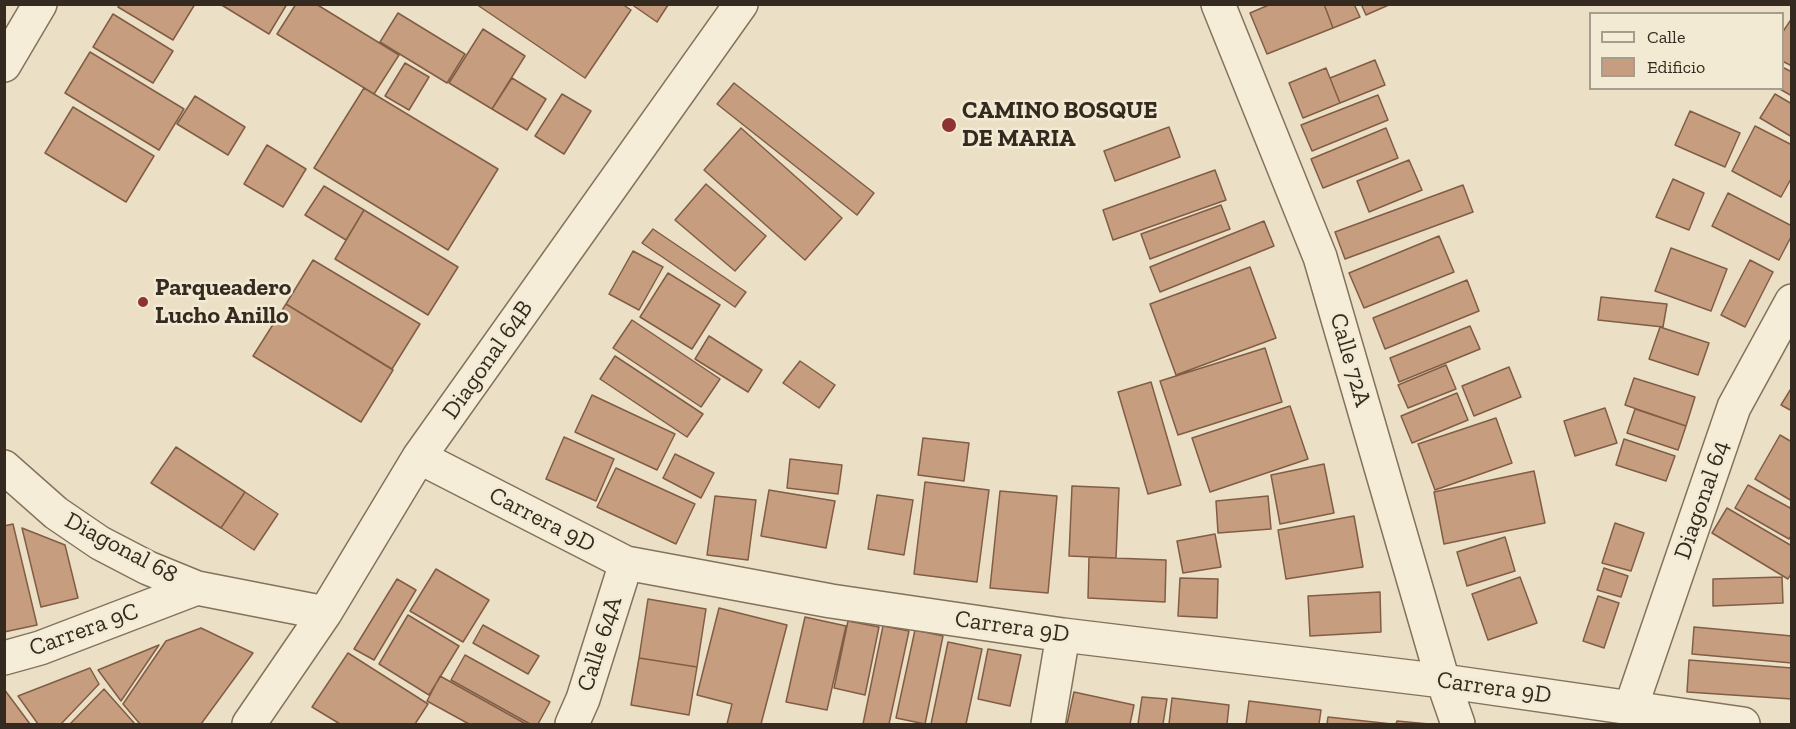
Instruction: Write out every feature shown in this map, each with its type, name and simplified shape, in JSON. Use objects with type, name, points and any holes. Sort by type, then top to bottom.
[{"type":"street","points":[[4,65],[40,4]]},
{"type":"street","name":"Diagonal 64B","points":[[249,724],[325,613],[419,457],[741,4]]},
{"type":"street","name":"Calle 72A","points":[[1218,4],[1320,258],[1443,681],[1458,724]]},
{"type":"street","name":"Diagonal 64","points":[[1630,707],[1734,407],[1791,301]]},
{"type":"street","name":"Carrera 9D","points":[[419,457],[626,563],[831,601],[1063,635],[1443,681],[1743,724]]},
{"type":"street","name":"Diagonal 68","points":[[4,467],[56,513],[100,543],[148,568],[197,588],[325,613]]},
{"type":"street","name":"Calle 64A","points":[[572,724],[583,699],[626,563]]},
{"type":"street","name":"Carrera 9C","points":[[4,658],[40,648],[197,588]]},
{"type":"street","points":[[1048,724],[1063,635]]},
{"type":"building","points":[[120,4],[195,4],[173,40],[118,7]]},
{"type":"building","points":[[220,4],[287,4],[269,34]]},
{"type":"building","points":[[296,4],[316,4],[399,55],[374,94],[277,34]]},
{"type":"building","points":[[476,4],[622,4],[631,10],[585,78]]},
{"type":"building","points":[[631,4],[667,4],[668,5],[657,22]]},
{"type":"building","points":[[1271,4],[1324,4],[1333,28],[1267,54],[1250,13]]},
{"type":"building","points":[[1324,4],[1354,4],[1360,17],[1333,28]]},
{"type":"building","points":[[1361,4],[1391,4],[1366,15]]},
{"type":"building","points":[[398,13],[465,54],[447,83],[380,42]]},
{"type":"building","points":[[113,14],[173,51],[153,83],[93,47]]},
{"type":"building","points":[[1792,18],[1792,66],[1784,62],[1784,30]]},
{"type":"building","points":[[483,29],[525,56],[492,109],[449,83]]},
{"type":"building","points":[[90,52],[184,109],[159,150],[65,93]]},
{"type":"building","points":[[1375,60],[1385,85],[1340,103],[1330,78]]},
{"type":"building","points":[[405,63],[429,77],[409,110],[385,96]]},
{"type":"building","points":[[1326,68],[1340,103],[1303,118],[1289,83]]},
{"type":"building","points":[[1784,68],[1792,72],[1792,96],[1782,90],[1784,90]]},
{"type":"building","points":[[512,78],[546,99],[527,130],[492,109]]},
{"type":"building","points":[[734,83],[874,193],[857,215],[717,104]]},
{"type":"building","points":[[364,88],[498,169],[448,250],[314,168]]},
{"type":"building","points":[[562,94],[591,111],[564,154],[535,136]]},
{"type":"building","points":[[1775,94],[1792,104],[1792,137],[1760,118]]},
{"type":"building","points":[[1378,95],[1388,120],[1312,151],[1301,125]]},
{"type":"building","points":[[195,96],[245,127],[228,155],[177,124]]},
{"type":"building","points":[[73,107],[154,156],[126,202],[45,153]]},
{"type":"building","points":[[1690,111],[1740,133],[1725,167],[1675,145]]},
{"type":"building","points":[[1755,126],[1792,145],[1792,177],[1781,197],[1732,171]]},
{"type":"building","points":[[1169,127],[1180,157],[1115,181],[1104,151]]},
{"type":"building","points":[[741,128],[842,218],[805,260],[704,170]]},
{"type":"building","points":[[1386,128],[1398,158],[1323,188],[1311,159]]},
{"type":"building","points":[[267,145],[306,169],[283,207],[244,184]]},
{"type":"building","points":[[1409,160],[1422,190],[1369,212],[1357,181]]},
{"type":"building","points":[[1215,170],[1226,200],[1113,240],[1103,210]]},
{"type":"building","points":[[1673,179],[1704,193],[1689,230],[1656,217]]},
{"type":"building","points":[[706,184],[766,236],[735,271],[675,220]]},
{"type":"building","points":[[1463,185],[1473,212],[1345,259],[1335,232]]},
{"type":"building","points":[[324,186],[364,210],[346,240],[305,215]]},
{"type":"building","points":[[1728,193],[1792,226],[1792,235],[1779,260],[1712,226]]},
{"type":"building","points":[[1221,205],[1230,229],[1150,259],[1141,234]]},
{"type":"building","points":[[364,210],[458,267],[428,315],[335,259]]},
{"type":"building","points":[[1264,221],[1274,246],[1160,292],[1150,267]]},
{"type":"building","points":[[653,229],[746,292],[735,307],[642,243]]},
{"type":"building","points":[[1439,236],[1454,272],[1364,308],[1349,273]]},
{"type":"building","points":[[1671,248],[1727,269],[1711,311],[1655,291]]},
{"type":"building","points":[[633,251],[663,267],[639,310],[609,294]]},
{"type":"building","points":[[313,260],[420,324],[392,369],[286,304]]},
{"type":"building","points":[[1750,260],[1773,272],[1745,327],[1721,315]]},
{"type":"building","points":[[1250,267],[1276,338],[1176,375],[1150,304]]},
{"type":"building","points":[[668,273],[720,305],[692,349],[640,317]]},
{"type":"building","points":[[1467,280],[1479,311],[1385,349],[1373,318]]},
{"type":"building","points":[[1601,297],[1667,304],[1663,327],[1598,320]]},
{"type":"building","points":[[286,304],[393,370],[361,422],[253,356]]},
{"type":"building","points":[[632,320],[720,379],[701,407],[613,348]]},
{"type":"building","points":[[1470,326],[1480,349],[1399,382],[1390,358]]},
{"type":"building","points":[[1660,327],[1709,343],[1698,375],[1649,359]]},
{"type":"building","points":[[709,336],[762,370],[748,392],[695,359]]},
{"type":"building","points":[[1265,348],[1282,402],[1178,435],[1160,381]]},
{"type":"building","points":[[615,356],[703,414],[687,437],[600,379]]},
{"type":"building","points":[[800,361],[835,385],[819,408],[783,383]]},
{"type":"building","points":[[1446,365],[1456,389],[1408,408],[1398,385]]},
{"type":"building","points":[[1509,367],[1521,397],[1474,416],[1462,386]]},
{"type":"building","points":[[1634,378],[1695,397],[1686,426],[1625,405]]},
{"type":"building","points":[[1151,382],[1181,485],[1148,494],[1118,392]]},
{"type":"building","points":[[1792,387],[1792,411],[1781,405]]},
{"type":"building","points":[[1457,393],[1468,420],[1412,443],[1401,416]]},
{"type":"building","points":[[592,395],[675,434],[657,470],[575,432]]},
{"type":"building","points":[[1290,406],[1308,459],[1210,492],[1192,438]]},
{"type":"building","points":[[1605,408],[1617,443],[1575,456],[1564,421]]},
{"type":"building","points":[[1635,409],[1686,426],[1678,450],[1627,433]]},
{"type":"building","points":[[1496,418],[1512,463],[1435,490],[1418,444]]},
{"type":"building","points":[[1780,435],[1792,442],[1792,501],[1755,479]]},
{"type":"building","points":[[564,437],[614,459],[596,501],[546,479]]},
{"type":"building","points":[[923,438],[969,443],[964,481],[918,475]]},
{"type":"building","points":[[1624,439],[1675,456],[1666,481],[1616,465]]},
{"type":"building","points":[[176,447],[245,492],[221,528],[151,483]]},
{"type":"building","points":[[675,454],[714,473],[701,498],[663,478]]},
{"type":"building","points":[[790,459],[842,465],[838,494],[787,488]]},
{"type":"building","points":[[1324,464],[1334,513],[1280,524],[1271,475]]},
{"type":"building","points":[[616,468],[695,504],[676,544],[597,507]]},
{"type":"building","points":[[1534,471],[1545,523],[1444,544],[1434,492]]},
{"type":"building","points":[[925,482],[989,490],[977,582],[914,574]]},
{"type":"building","points":[[1748,485],[1792,509],[1792,534],[1789,539],[1735,508]]},
{"type":"building","points":[[1072,486],[1119,488],[1116,558],[1069,556]]},
{"type":"building","points":[[769,490],[835,501],[826,548],[761,536]]},
{"type":"building","points":[[1000,491],[1057,496],[1048,593],[990,588]]},
{"type":"building","points":[[245,492],[278,514],[254,550],[221,528]]},
{"type":"building","points":[[877,495],[913,500],[904,555],[868,549]]},
{"type":"building","points":[[715,496],[756,500],[748,560],[707,555]]},
{"type":"building","points":[[1268,496],[1271,529],[1218,533],[1216,501]]},
{"type":"building","points":[[1727,508],[1792,546],[1792,572],[1788,579],[1712,533]]},
{"type":"building","points":[[1354,516],[1363,567],[1286,579],[1278,530]]},
{"type":"building","points":[[1615,523],[1644,533],[1631,571],[1602,563]]},
{"type":"building","points":[[13,524],[37,625],[4,632],[4,526]]},
{"type":"building","points":[[22,528],[65,545],[78,598],[41,607]]},
{"type":"building","points":[[1215,534],[1221,567],[1183,573],[1177,541]]},
{"type":"building","points":[[1505,537],[1515,571],[1467,586],[1457,552]]},
{"type":"building","points":[[1089,557],[1166,560],[1165,602],[1088,598]]},
{"type":"building","points":[[1604,568],[1628,576],[1621,597],[1597,590]]},
{"type":"building","points":[[436,569],[489,600],[463,642],[410,611]]},
{"type":"building","points":[[1520,577],[1537,623],[1488,640],[1472,594]]},
{"type":"building","points":[[1782,577],[1783,603],[1713,606],[1713,579]]},
{"type":"building","points":[[1180,578],[1218,579],[1217,618],[1178,616]]},
{"type":"building","points":[[397,579],[416,590],[374,660],[354,649]]},
{"type":"building","points":[[1380,592],[1381,632],[1310,636],[1308,596]]},
{"type":"building","points":[[1598,596],[1619,603],[1604,648],[1583,641]]},
{"type":"building","points":[[648,599],[706,609],[697,667],[639,658]]},
{"type":"building","points":[[719,608],[787,625],[761,724],[727,724],[732,704],[697,695]]},
{"type":"building","points":[[408,615],[459,646],[429,695],[379,664]]},
{"type":"building","points":[[805,617],[846,626],[827,710],[786,702]]},
{"type":"building","points":[[848,621],[879,627],[865,695],[834,688]]},
{"type":"building","points":[[483,625],[539,656],[528,674],[473,643]]},
{"type":"building","points":[[883,626],[909,631],[889,724],[863,724]]},
{"type":"building","points":[[1694,627],[1792,636],[1792,663],[1692,654]]},
{"type":"building","points":[[201,628],[253,653],[201,724],[140,724],[123,704],[166,641]]},
{"type":"building","points":[[915,630],[943,636],[925,724],[896,718]]},
{"type":"building","points":[[948,642],[982,649],[966,724],[931,724]]},
{"type":"building","points":[[159,645],[121,701],[98,670]]},
{"type":"building","points":[[988,649],[1021,655],[1010,706],[978,699]]},
{"type":"building","points":[[348,653],[428,704],[415,724],[340,724],[312,707]]},
{"type":"building","points":[[465,655],[550,702],[538,724],[530,724],[451,680]]},
{"type":"building","points":[[639,658],[697,667],[689,715],[631,705]]},
{"type":"building","points":[[1689,660],[1792,668],[1792,699],[1687,692]]},
{"type":"building","points":[[90,668],[99,684],[61,724],[38,724],[18,696]]},
{"type":"building","points":[[440,676],[526,724],[469,724],[427,701]]},
{"type":"building","points":[[4,689],[30,724],[4,724]]},
{"type":"building","points":[[104,689],[135,724],[70,724]]},
{"type":"building","points":[[1074,692],[1134,705],[1130,724],[1067,724]]},
{"type":"building","points":[[1142,697],[1167,699],[1163,724],[1138,724]]},
{"type":"building","points":[[1172,698],[1229,705],[1227,724],[1169,724]]},
{"type":"building","points":[[1249,701],[1321,710],[1319,724],[1246,724]]},
{"type":"building","points":[[1328,717],[1392,724],[1327,724]]},
{"type":"building","points":[[1397,721],[1429,724],[1396,724]]},
{"type":"place","name":"CAMINO BOSQUE DE MARIA","points":[[949,125]]},
{"type":"place","name":"Parqueadero Lucho Anillo","points":[[143,302]]}]
